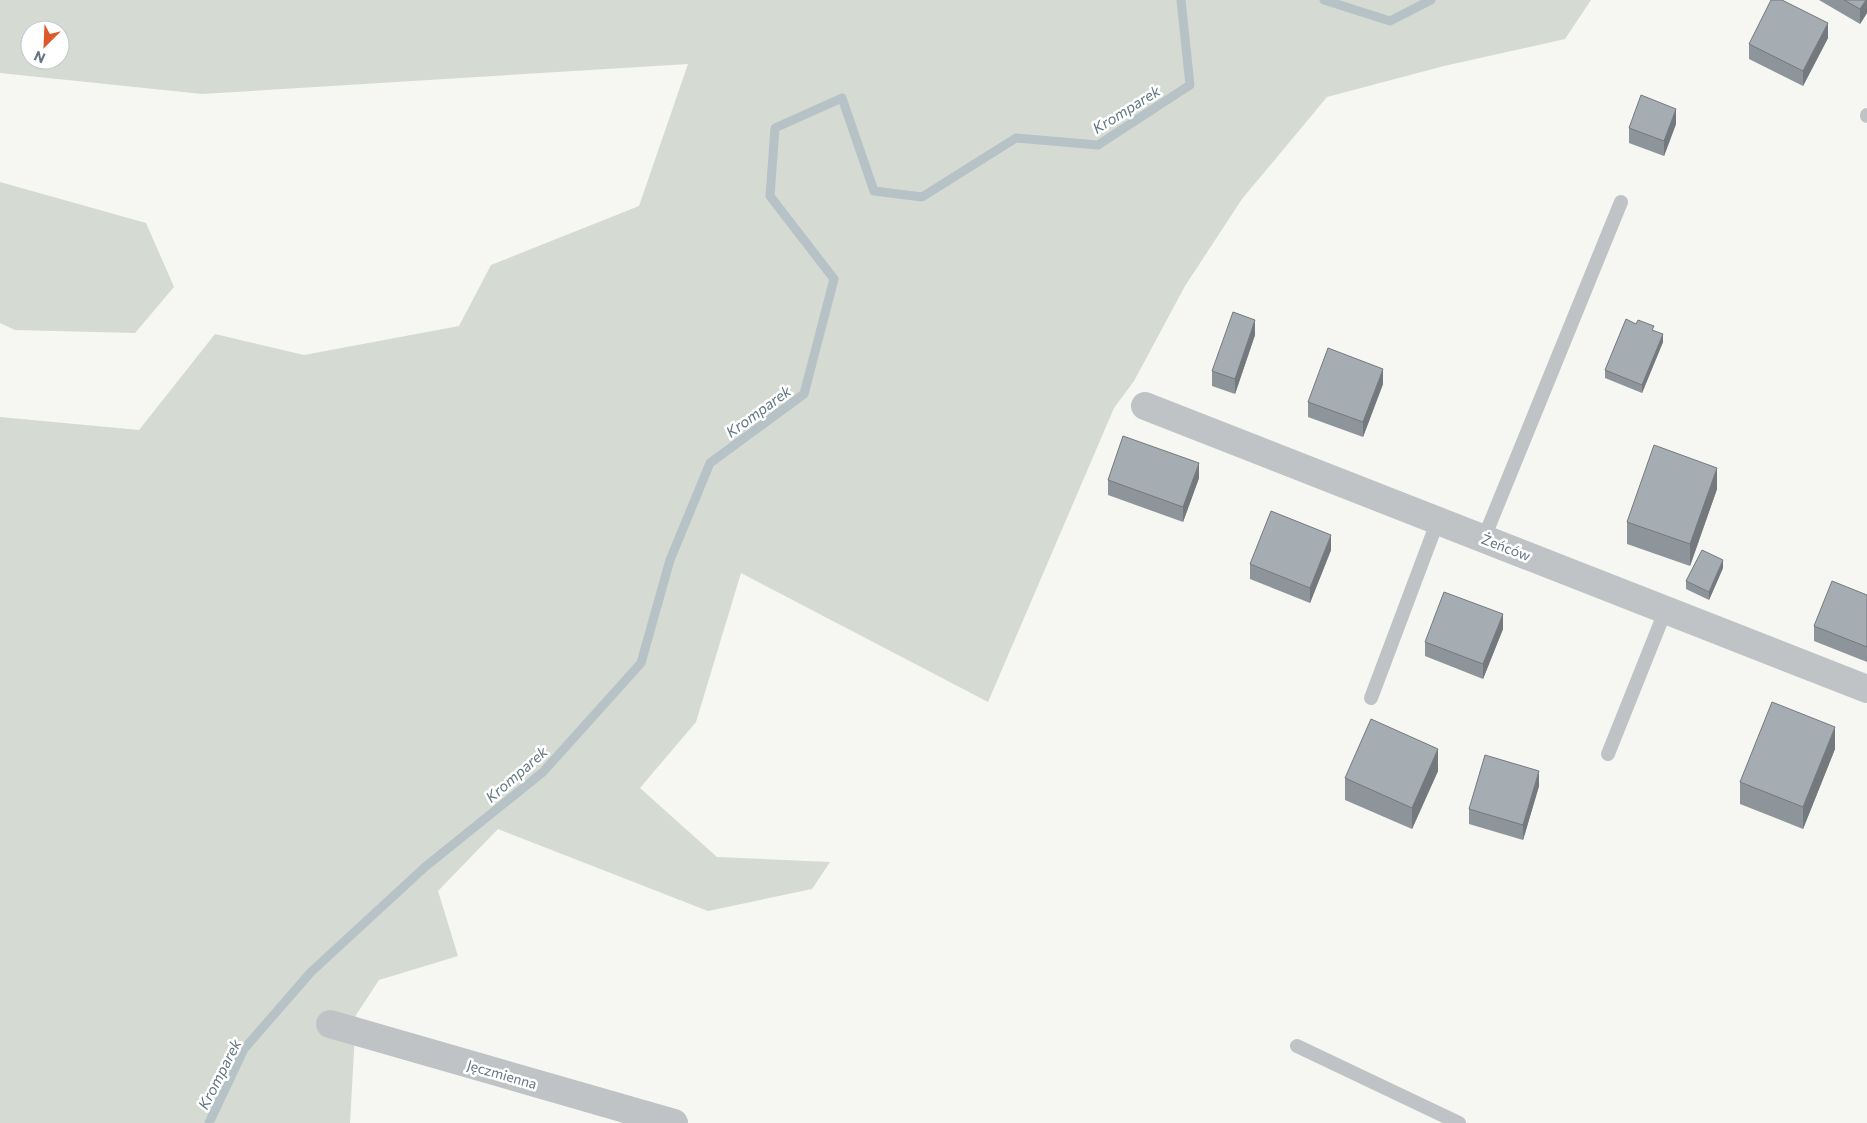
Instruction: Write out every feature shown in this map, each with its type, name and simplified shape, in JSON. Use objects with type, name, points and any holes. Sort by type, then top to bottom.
[{"type":"street","name":"Żeńców","points":[[1145,406],[1867,689]]},
{"type":"street","name":"Jęczmienna","points":[[330,1024],[674,1123]]},
{"type":"lane","points":[[1484,538],[1621,202]]},
{"type":"lane","points":[[1371,698],[1438,520]]},
{"type":"lane","points":[[1608,754],[1666,609]]},
{"type":"lane","points":[[1297,1046],[1459,1123]]},
{"type":"shaded area","points":[[0,0],[1591,0],[1565,39],[1444,66],[1327,97],[1242,199],[1185,286],[1134,381],[1114,408],[988,702],[741,573],[696,722],[640,788],[717,857],[830,862],[812,889],[708,911],[498,829],[438,891],[458,956],[379,980],[356,1015],[350,1123],[0,1123],[0,417],[139,430],[215,334],[304,355],[459,326],[491,265],[639,206],[688,64],[202,94],[0,73]]},
{"type":"shaded area","points":[[0,182],[146,223],[174,287],[135,333],[15,330],[0,323]]},
{"type":"building","points":[[1771,0],[1782,0],[1828,23],[1803,71],[1749,44]]},
{"type":"building","points":[[1844,0],[1866,0],[1860,9]]},
{"type":"building","points":[[1641,95],[1676,109],[1664,141],[1629,128]]},
{"type":"building","points":[[1233,312],[1255,320],[1235,379],[1212,371]]},
{"type":"building","points":[[1626,319],[1636,324],[1638,320],[1654,326],[1652,330],[1663,334],[1642,385],[1605,370]]},
{"type":"building","points":[[1328,348],[1383,369],[1363,422],[1308,402]]},
{"type":"building","points":[[1123,436],[1199,463],[1183,507],[1108,480]]},
{"type":"building","points":[[1654,445],[1717,468],[1690,544],[1627,522]]},
{"type":"building","points":[[1271,511],[1331,535],[1310,588],[1250,564]]},
{"type":"building","points":[[1702,550],[1723,560],[1709,592],[1686,581]]},
{"type":"building","points":[[1832,581],[1867,595],[1867,647],[1814,626]]},
{"type":"building","points":[[1444,592],[1503,614],[1483,664],[1425,642]]},
{"type":"building","points":[[1772,702],[1835,727],[1803,807],[1740,782]]},
{"type":"building","points":[[1371,719],[1438,749],[1412,808],[1345,778]]},
{"type":"building","points":[[1485,755],[1539,771],[1523,825],[1469,809]]},
{"type":"waterway","name":"Kromparek","points":[[209,1123],[244,1049],[311,972],[425,867],[543,772],[641,663],[670,560],[710,463],[804,394],[834,279],[770,196],[775,128],[842,98],[874,191],[922,197],[1016,138],[1098,145],[1190,85],[1181,0]]},
{"type":"waterway","name":"Kromparek","points":[[1324,0],[1390,21],[1431,0]]}]
